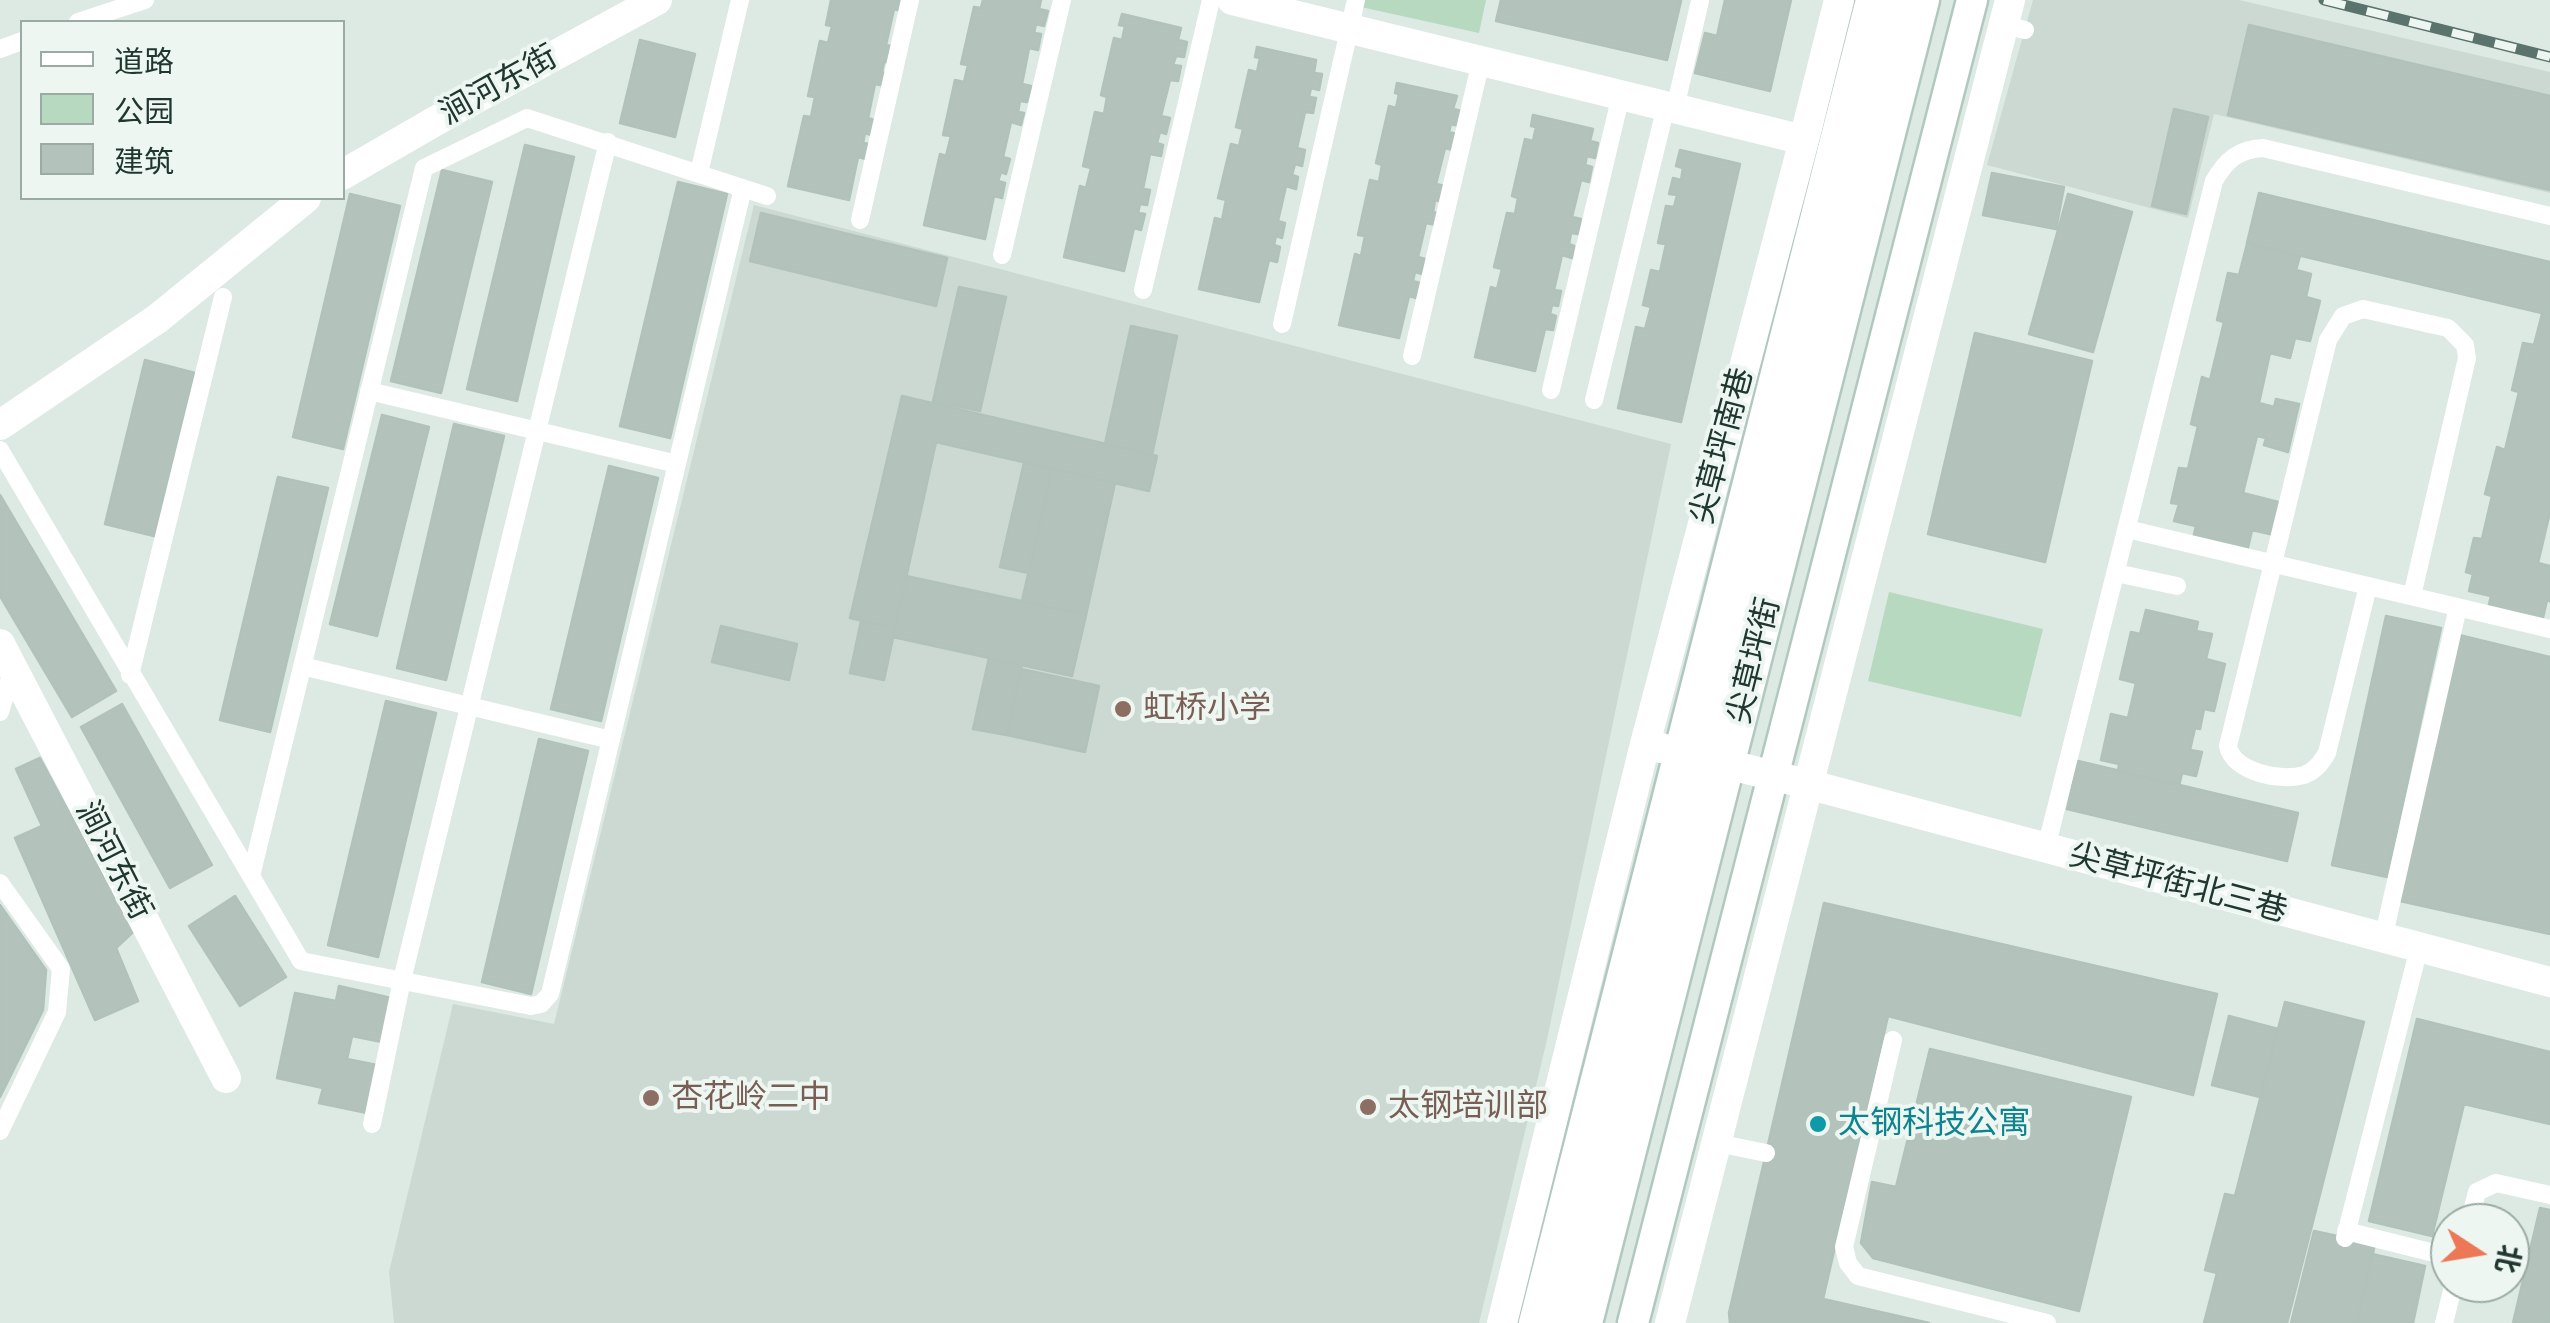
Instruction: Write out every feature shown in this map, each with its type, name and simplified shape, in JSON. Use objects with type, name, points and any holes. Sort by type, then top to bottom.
[{"type":"street","name":"涧河东街","points":[[345,173],[657,0]]},
{"type":"street","points":[[1232,0],[1353,14],[1481,61],[1804,140]]},
{"type":"street","name":"尖草坪南巷","points":[[1502,1323],[1645,744],[1839,0]]},
{"type":"street","points":[[1534,1323],[1871,0]]},
{"type":"street","name":"尖草坪街","points":[[1564,1323],[1898,0]]},
{"type":"street","name":"尖草坪街","points":[[1588,1323],[1924,0]]},
{"type":"street","points":[[1633,1323],[1972,0]]},
{"type":"street","points":[[1670,1323],[1807,784],[2013,18]]},
{"type":"street","points":[[0,425],[157,319],[304,200]]},
{"type":"street","name":"涧河东街","points":[[7,656],[226,1078]]},
{"type":"street","name":"尖草坪街北三巷","points":[[1645,744],[2550,982]]},
{"type":"lane","points":[[84,20],[145,0]]},
{"type":"lane","points":[[699,174],[740,0]]},
{"type":"lane","points":[[860,220],[910,0]]},
{"type":"lane","points":[[1002,255],[1062,0]]},
{"type":"lane","points":[[1143,290],[1211,0]]},
{"type":"lane","points":[[1594,400],[1697,1],[1713,4],[1714,0]]},
{"type":"lane","points":[[1282,324],[1353,14]]},
{"type":"lane","points":[[1412,356],[1481,61]]},
{"type":"lane","points":[[1551,390],[1621,96]]},
{"type":"lane","points":[[251,876],[424,168],[527,118],[767,196]]},
{"type":"lane","points":[[372,1124],[402,980],[608,142]]},
{"type":"lane","points":[[2046,848],[2214,180],[2230,158],[2252,148],[2263,148],[2550,216]]},
{"type":"lane","points":[[0,450],[300,961],[531,1006],[541,1004],[550,994],[744,188]]},
{"type":"lane","points":[[130,675],[223,297]]},
{"type":"lane","points":[[2368,586],[2327,753],[2320,765],[2300,776],[2253,770],[2234,762],[2228,746],[2328,340],[2343,316],[2362,309],[2448,328],[2465,345],[2467,358],[2412,596]]},
{"type":"lane","points":[[370,391],[677,464]]},
{"type":"lane","points":[[2127,529],[2550,629]]},
{"type":"lane","points":[[2116,573],[2177,586]]},
{"type":"lane","points":[[2382,939],[2458,607]]},
{"type":"lane","points":[[0,712],[7,656]]},
{"type":"lane","points":[[302,666],[611,740]]},
{"type":"lane","points":[[0,883],[61,969],[57,1012],[0,1131]]},
{"type":"lane","points":[[2419,948],[2346,1234],[2430,1253]]},
{"type":"lane","points":[[1892,1040],[1856,1174],[1844,1247],[1848,1263],[1858,1276],[2047,1323]]},
{"type":"lane","points":[[1717,1142],[1766,1154]]},
{"type":"lane","points":[[2474,1203],[2477,1192],[2496,1183],[2550,1195]]},
{"type":"shaded area","points":[[2033,0],[2239,0],[2550,72],[2550,193],[2214,114],[2188,218],[1987,165]]},
{"type":"shaded area","name":"虹桥小学","points":[[754,205],[1671,444],[1546,1044],[1479,1323],[394,1323],[389,1272],[453,1004],[554,1024]]},
{"type":"green space","points":[[1363,0],[1486,0],[1479,33],[1361,7]]},
{"type":"green space","points":[[1889,592],[2043,629],[2021,717],[1868,681]]},
{"type":"building","points":[[831,0],[905,0],[902,11],[894,9],[886,45],[895,47],[891,63],[884,62],[882,72],[888,74],[885,86],[875,84],[868,118],[874,120],[871,135],[865,133],[863,143],[869,144],[866,159],[858,157],[849,200],[788,186],[804,116],[811,117],[815,97],[808,96],[820,41],[828,43],[832,26],[826,25]]},
{"type":"building","points":[[983,0],[1041,0],[1039,9],[1048,11],[1044,26],[1036,24],[1034,33],[1041,34],[1038,50],[1029,48],[1022,84],[1031,86],[1027,102],[1020,101],[1018,112],[1024,113],[1021,125],[1011,122],[1003,157],[1010,159],[1006,174],[1001,172],[998,181],[1005,183],[1002,198],[994,196],[985,239],[924,225],[940,154],[946,156],[951,136],[943,135],[955,80],[964,82],[968,65],[961,64],[974,7],[981,8]]},
{"type":"building","points":[[1501,0],[1681,1],[1667,60],[1496,21]]},
{"type":"building","points":[[1725,0],[1791,0],[1770,91],[1695,73],[1705,33],[1717,36]]},
{"type":"building","points":[[1122,14],[1181,28],[1178,40],[1187,42],[1184,57],[1176,56],[1173,65],[1181,66],[1178,81],[1170,80],[1161,116],[1170,118],[1166,134],[1160,132],[1157,143],[1163,145],[1161,156],[1150,154],[1143,189],[1150,190],[1147,205],[1140,204],[1138,213],[1145,214],[1141,230],[1134,228],[1124,271],[1064,257],[1080,186],[1086,188],[1091,168],[1083,166],[1095,112],[1104,114],[1107,97],[1101,95],[1114,38],[1122,40]]},
{"type":"building","points":[[2249,25],[2550,96],[2550,190],[2228,115]]},
{"type":"building","points":[[640,40],[695,54],[675,137],[620,123]]},
{"type":"building","points":[[1257,47],[1316,60],[1314,73],[1322,74],[1319,90],[1311,88],[1309,97],[1316,98],[1313,113],[1305,112],[1297,148],[1305,150],[1302,166],[1295,164],[1292,175],[1298,177],[1296,189],[1286,186],[1278,221],[1285,223],[1282,238],[1276,236],[1274,245],[1280,247],[1277,262],[1269,260],[1259,302],[1199,289],[1215,218],[1222,220],[1226,200],[1218,198],[1231,144],[1239,146],[1243,129],[1236,127],[1249,70],[1257,72]]},
{"type":"building","points":[[1397,83],[1457,96],[1453,109],[1462,111],[1459,126],[1451,124],[1449,132],[1456,134],[1453,150],[1445,148],[1436,184],[1445,186],[1442,202],[1435,200],[1436,225],[1426,223],[1418,257],[1425,259],[1422,274],[1415,272],[1413,281],[1420,283],[1416,298],[1409,296],[1399,338],[1339,325],[1355,254],[1361,256],[1365,236],[1358,235],[1370,180],[1379,182],[1382,165],[1376,163],[1389,106],[1396,108]]},
{"type":"building","points":[[2174,109],[2208,117],[2186,214],[2152,206]]},
{"type":"building","points":[[1533,115],[1593,129],[1590,141],[1598,143],[1595,158],[1587,156],[1585,165],[1592,167],[1589,182],[1581,180],[1572,217],[1581,219],[1578,234],[1571,233],[1572,258],[1562,255],[1554,290],[1561,291],[1558,306],[1552,305],[1550,314],[1556,316],[1553,330],[1545,329],[1535,371],[1475,357],[1491,287],[1497,289],[1502,269],[1494,267],[1507,213],[1515,214],[1518,198],[1512,196],[1525,139],[1533,141]]},
{"type":"building","points":[[525,145],[574,157],[517,401],[467,389]]},
{"type":"building","points":[[1680,150],[1740,164],[1681,422],[1618,408],[1636,327],[1645,329],[1651,307],[1643,305],[1651,270],[1660,272],[1666,244],[1658,243],[1666,206],[1674,207],[1677,195],[1669,194],[1673,178],[1681,180],[1683,168],[1676,166]]},
{"type":"building","points":[[442,170],[492,182],[441,393],[391,381]]},
{"type":"building","points":[[1992,173],[2064,187],[2056,229],[1983,215]]},
{"type":"building","points":[[678,182],[727,194],[670,438],[620,426]]},
{"type":"building","points":[[2259,193],[2550,262],[2550,315],[2247,243]]},
{"type":"building","points":[[350,194],[400,206],[343,449],[293,437]]},
{"type":"building","points":[[2068,194],[2132,212],[2093,352],[2029,334]]},
{"type":"building","points":[[761,213],[947,258],[936,306],[750,261]]},
{"type":"building","points":[[2247,244],[2300,256],[2296,270],[2311,274],[2306,297],[2320,301],[2310,341],[2295,338],[2290,358],[2270,353],[2259,403],[2274,407],[2276,399],[2299,404],[2288,452],[2264,445],[2266,438],[2257,436],[2243,493],[2282,503],[2274,535],[2252,530],[2247,552],[2193,539],[2196,526],[2174,521],[2179,504],[2171,503],[2179,468],[2188,469],[2198,426],[2191,424],[2202,377],[2210,380],[2224,322],[2217,320],[2228,273],[2239,275]]},
{"type":"building","points":[[959,287],[1006,297],[980,411],[933,401]]},
{"type":"building","points":[[2542,314],[2550,316],[2550,512],[2538,563],[2550,566],[2550,601],[2547,600],[2542,622],[2488,609],[2491,596],[2469,591],[2473,574],[2466,572],[2474,538],[2482,539],[2492,496],[2485,494],[2497,447],[2505,450],[2519,392],[2512,390],[2523,343],[2534,345]]},
{"type":"building","points":[[1131,326],[1177,336],[1152,455],[1105,444]]},
{"type":"building","points":[[1975,333],[2092,361],[2045,562],[1928,534]]},
{"type":"building","points":[[145,360],[195,373],[154,536],[105,524]]},
{"type":"building","points":[[902,396],[1157,456],[1149,491],[936,442],[895,628],[850,618]]},
{"type":"building","points":[[382,415],[429,427],[377,636],[330,624]]},
{"type":"building","points":[[454,424],[504,436],[446,680],[397,668]]},
{"type":"building","points":[[1024,463],[1052,469],[1029,573],[1000,567]]},
{"type":"building","points":[[609,466],[658,478],[601,721],[551,709]]},
{"type":"building","points":[[1052,469],[1115,483],[1086,615],[1022,601]]},
{"type":"building","points":[[278,477],[328,488],[270,732],[220,720]]},
{"type":"building","points":[[0,495],[116,691],[72,717],[0,596]]},
{"type":"building","points":[[906,576],[1086,615],[1072,676],[893,637]]},
{"type":"building","points":[[2146,610],[2198,622],[2196,631],[2212,634],[2206,659],[2225,664],[2214,711],[2204,709],[2200,729],[2195,728],[2190,750],[2202,752],[2196,776],[2182,773],[2179,786],[2118,772],[2119,764],[2101,760],[2111,714],[2128,718],[2136,683],[2120,679],[2131,632],[2140,634]]},
{"type":"building","points":[[2386,616],[2441,628],[2387,877],[2332,865]]},
{"type":"building","points":[[861,621],[895,628],[884,680],[850,673]]},
{"type":"building","points":[[721,626],[797,644],[789,680],[712,662]]},
{"type":"building","points":[[2459,635],[2550,657],[2550,934],[2400,901]]},
{"type":"building","points":[[989,658],[1022,665],[1007,735],[973,729]]},
{"type":"building","points":[[1021,669],[1099,686],[1085,752],[1007,735]]},
{"type":"building","points":[[386,701],[436,713],[378,957],[328,945]]},
{"type":"building","points":[[122,704],[212,865],[170,888],[81,727]]},
{"type":"building","points":[[539,739],[588,751],[531,994],[482,982]]},
{"type":"building","points":[[40,758],[133,932],[116,948],[138,1001],[95,1020],[15,838],[42,826],[16,769]]},
{"type":"building","points":[[2078,761],[2298,813],[2287,861],[2067,809]]},
{"type":"building","points":[[235,896],[286,977],[240,1006],[189,926]]},
{"type":"building","name":"太钢科技公寓","points":[[1824,903],[2217,994],[2193,1095],[1888,1016],[1823,1299],[1929,1323],[1730,1323],[1729,1313]]},
{"type":"building","points":[[0,905],[46,970],[43,1010],[0,1097]]},
{"type":"building","points":[[339,986],[391,998],[382,1042],[352,1036],[347,1059],[377,1065],[367,1113],[319,1103],[323,1088],[277,1078],[295,993],[336,1001]]},
{"type":"building","points":[[2285,1002],[2364,1022],[2287,1323],[2204,1323],[2217,1273],[2205,1270],[2225,1194],[2235,1196]]},
{"type":"building","points":[[2229,1016],[2278,1029],[2260,1097],[2212,1085]]},
{"type":"building","points":[[2417,1019],[2550,1052],[2550,1124],[2464,1104],[2440,1203],[2430,1203],[2430,1236],[2369,1221]]},
{"type":"building","points":[[1930,1049],[2131,1097],[2079,1311],[1873,1258],[1861,1243],[1872,1182],[1896,1187]]},
{"type":"building","points":[[2540,1208],[2550,1210],[2550,1323],[2513,1323],[2518,1303],[2530,1303],[2530,1251]]},
{"type":"building","points":[[2314,1231],[2375,1244],[2357,1323],[2291,1323]]},
{"type":"building","points":[[2372,1254],[2425,1266],[2413,1323],[2357,1323]]},
{"type":"railway","points":[[2324,0],[2550,57]]},
{"type":"place","name":"虹桥小学","points":[[1123,709]]},
{"type":"place","name":"杏花岭二中","points":[[651,1098]]},
{"type":"place","name":"太钢培训部","points":[[1368,1107]]},
{"type":"place","name":"太钢科技公寓","points":[[1818,1124]]}]
